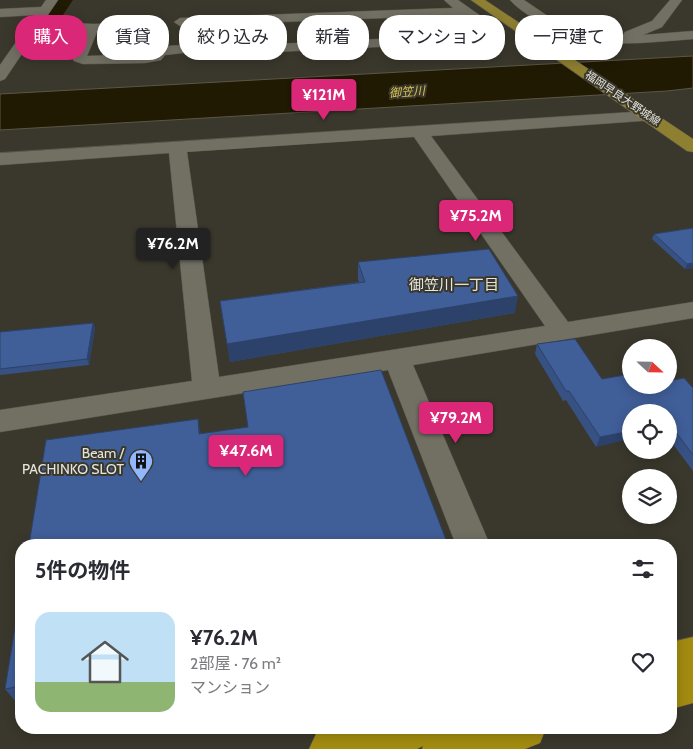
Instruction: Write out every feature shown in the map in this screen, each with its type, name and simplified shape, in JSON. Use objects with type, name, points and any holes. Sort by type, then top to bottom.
[{"type":"highway","points":[[677,660],[693,656]]},
{"type":"highway","points":[[677,687],[693,683]]},
{"type":"highway","points":[[332,749],[393,734]]},
{"type":"highway","points":[[444,749],[502,734]]},
{"type":"main road","name":"福岡早良大野城線","points":[[477,0],[649,116],[691,140]]},
{"type":"main road","name":"福岡早良大野城線","points":[[495,0],[564,45],[691,140]]},
{"type":"street","points":[[450,0],[471,15]]},
{"type":"street","points":[[516,0],[539,15]]},
{"type":"street","points":[[623,38],[657,24],[678,0]]},
{"type":"street","points":[[0,13],[49,6]]},
{"type":"street","points":[[180,7],[180,15]]},
{"type":"street","points":[[287,27],[382,13],[464,10]]},
{"type":"street","points":[[287,27],[379,40]]},
{"type":"street","points":[[87,28],[97,28]]},
{"type":"street","points":[[94,28],[90,31],[79,58],[83,60],[97,60]]},
{"type":"street","points":[[179,33],[179,45]]},
{"type":"street","points":[[623,38],[693,35]]},
{"type":"street","points":[[287,55],[379,50]]},
{"type":"street","points":[[0,75],[15,54]]},
{"type":"street","points":[[0,159],[649,116]]},
{"type":"street","points":[[419,131],[562,332]]},
{"type":"street","points":[[177,147],[207,389]]},
{"type":"street","points":[[0,421],[397,359],[693,310]]},
{"type":"street","points":[[397,359],[471,539]]},
{"type":"water","name":"御笠川","points":[[693,56],[693,88],[0,130],[0,94]]},
{"type":"building","points":[[693,228],[693,263],[687,264],[654,234]]},
{"type":"building","points":[[489,249],[518,296],[227,344],[220,301],[365,282],[358,262]]},
{"type":"building","points":[[93,323],[87,359],[0,369],[0,332]]},
{"type":"building","points":[[575,339],[602,379],[622,376],[622,394],[678,394],[678,379],[684,378],[693,388],[693,455],[677,434],[677,404],[622,404],[622,433],[600,437],[569,391],[566,391],[537,344]]},
{"type":"building","points":[[381,370],[446,539],[30,539],[46,440],[198,419],[199,434],[248,427],[243,392]]},
{"type":"building","points":[[15,628],[15,687],[5,689]]},
{"type":"waterway","points":[[52,15],[63,0]]},
{"type":"place","name":"Beam / PACHINKO SLOT","points":[[141,482]]},
{"type":"district","name":"御笠川一丁目","points":[[454,285]]}]
